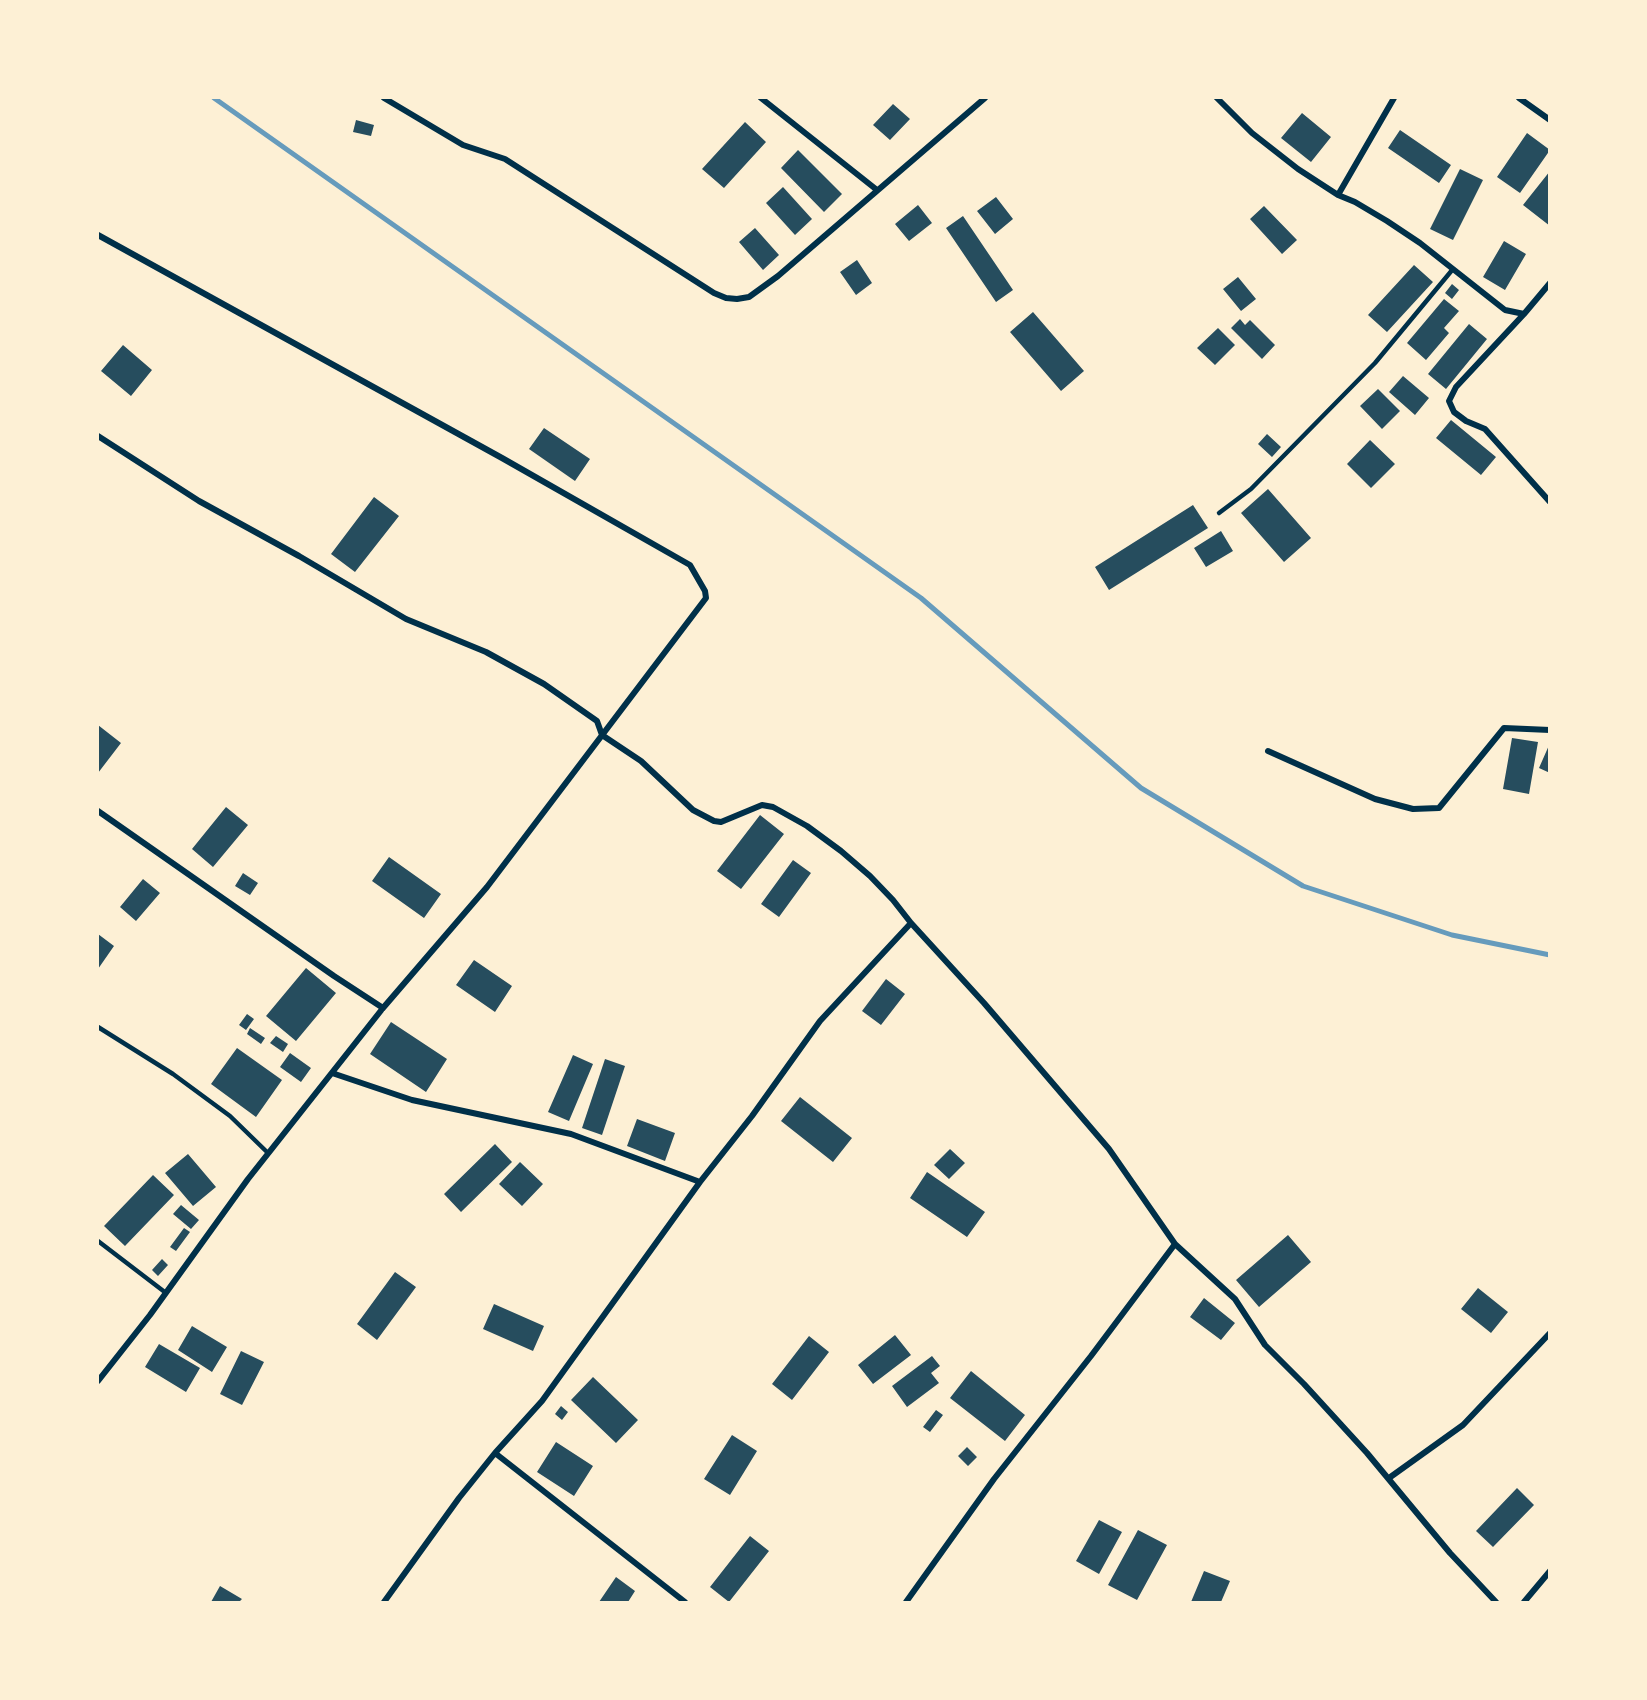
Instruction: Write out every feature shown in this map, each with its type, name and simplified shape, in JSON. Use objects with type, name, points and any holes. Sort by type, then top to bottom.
[{"type":"street","points":[[384,98],[463,145],[505,159],[704,286],[726,298],[737,299],[749,297],[778,276],[985,98]]},
{"type":"street","points":[[761,98],[877,190]]},
{"type":"street","points":[[1217,98],[1252,133],[1298,169],[1338,195],[1387,221],[1453,268],[1505,310],[1524,314]]},
{"type":"street","points":[[1338,195],[1394,98]]},
{"type":"street","points":[[1519,98],[1550,120]]},
{"type":"street","points":[[98,235],[690,565],[705,591],[706,598],[487,887],[383,1008],[268,1153],[166,1293],[98,1381]]},
{"type":"street","points":[[1550,283],[1456,387],[1449,401],[1454,412],[1466,421],[1485,429],[1550,502]]},
{"type":"street","points":[[98,436],[199,501],[406,619],[486,652],[544,684],[597,720],[603,735],[641,761],[693,810],[714,821],[726,820],[762,805],[773,807],[793,817],[824,838],[870,876],[984,1003],[1109,1149],[1174,1244],[1235,1299],[1265,1345],[1304,1384],[1389,1478],[1450,1552],[1496,1602]]},
{"type":"street","points":[[1268,751],[1375,799],[1413,809],[1439,808],[1504,728],[1550,730]]},
{"type":"street","points":[[98,811],[383,1008]]},
{"type":"street","points":[[384,1602],[459,1498],[495,1453],[542,1401],[699,1182],[752,1116],[820,1021],[911,923]]},
{"type":"street","points":[[332,1073],[412,1100],[571,1134],[699,1182]]},
{"type":"street","points":[[906,1602],[994,1479],[1091,1356],[1174,1244]]},
{"type":"street","points":[[1389,1478],[1463,1425],[1550,1333]]},
{"type":"street","points":[[495,1453],[685,1602]]},
{"type":"street","points":[[1524,1602],[1550,1571]]},
{"type":"lane","points":[[1219,513],[1251,489],[1375,363],[1453,268]]},
{"type":"lane","points":[[98,1027],[173,1074],[230,1116],[268,1153]]},
{"type":"lane","points":[[98,1241],[166,1293]]},
{"type":"building","points":[[893,104],[910,119],[890,140],[873,125]]},
{"type":"building","points":[[1302,113],[1331,137],[1311,162],[1281,138]]},
{"type":"building","points":[[356,120],[374,125],[371,136],[353,132]]},
{"type":"building","points":[[745,122],[766,142],[724,188],[702,169]]},
{"type":"building","points":[[1400,130],[1451,165],[1439,183],[1388,148]]},
{"type":"building","points":[[1527,133],[1550,150],[1520,193],[1497,177]]},
{"type":"building","points":[[798,150],[842,194],[824,212],[781,168]]},
{"type":"building","points":[[1460,169],[1483,180],[1453,240],[1430,229]]},
{"type":"building","points":[[1550,171],[1550,226],[1523,205]]},
{"type":"building","points":[[783,187],[812,219],[795,235],[766,203]]},
{"type":"building","points":[[996,197],[1013,219],[995,234],[977,211]]},
{"type":"building","points":[[918,205],[932,223],[909,241],[895,224]]},
{"type":"building","points":[[1264,206],[1297,240],[1282,254],[1250,219]]},
{"type":"building","points":[[963,216],[1013,290],[996,302],[946,228]]},
{"type":"building","points":[[755,228],[779,255],[763,270],[739,242]]},
{"type":"building","points":[[1504,241],[1526,254],[1505,290],[1483,277]]},
{"type":"building","points":[[857,260],[872,283],[856,295],[840,272]]},
{"type":"building","points":[[1414,265],[1433,282],[1387,332],[1368,315]]},
{"type":"building","points":[[1238,277],[1256,299],[1241,311],[1223,289]]},
{"type":"building","points":[[1452,284],[1459,290],[1452,299],[1445,293]]},
{"type":"building","points":[[1444,299],[1459,311],[1444,328],[1449,333],[1426,360],[1407,343]]},
{"type":"building","points":[[1033,312],[1084,371],[1061,391],[1010,332]]},
{"type":"building","points":[[1240,319],[1245,325],[1250,320],[1275,345],[1262,359],[1231,328]]},
{"type":"building","points":[[1469,324],[1487,339],[1446,389],[1428,374]]},
{"type":"building","points":[[1218,328],[1235,345],[1215,365],[1197,348]]},
{"type":"building","points":[[123,345],[152,370],[131,396],[101,371]]},
{"type":"building","points":[[1403,376],[1429,398],[1415,415],[1389,392]]},
{"type":"building","points":[[1378,389],[1400,411],[1382,429],[1360,406]]},
{"type":"building","points":[[1451,420],[1496,457],[1481,475],[1436,438]]},
{"type":"building","points":[[544,428],[590,459],[575,481],[529,449]]},
{"type":"building","points":[[1267,434],[1281,447],[1272,457],[1258,444]]},
{"type":"building","points":[[1370,440],[1395,464],[1371,488],[1347,464]]},
{"type":"building","points":[[1268,489],[1311,538],[1284,562],[1241,513]]},
{"type":"building","points":[[374,497],[399,516],[355,572],[331,554]]},
{"type":"building","points":[[1193,505],[1208,528],[1109,590],[1095,567]]},
{"type":"building","points":[[1221,531],[1233,551],[1206,567],[1194,548]]},
{"type":"building","points":[[98,725],[121,743],[98,773]]},
{"type":"building","points":[[1512,738],[1538,742],[1529,794],[1503,789]]},
{"type":"building","points":[[1550,743],[1550,773],[1539,768]]},
{"type":"building","points":[[226,807],[248,825],[213,867],[192,849]]},
{"type":"building","points":[[760,815],[784,834],[741,889],[717,871]]},
{"type":"building","points":[[389,857],[441,894],[424,918],[372,881]]},
{"type":"building","points":[[793,860],[811,873],[779,917],[761,904]]},
{"type":"building","points":[[243,873],[258,883],[250,895],[235,886]]},
{"type":"building","points":[[143,879],[160,893],[136,921],[120,907]]},
{"type":"building","points":[[98,934],[114,946],[98,969]]},
{"type":"building","points":[[474,960],[512,986],[495,1012],[456,985]]},
{"type":"building","points":[[306,968],[336,993],[296,1041],[266,1016]]},
{"type":"building","points":[[886,979],[905,994],[881,1025],[862,1011]]},
{"type":"building","points":[[247,1014],[254,1019],[246,1030],[239,1025]]},
{"type":"building","points":[[391,1022],[447,1059],[426,1092],[370,1054]]},
{"type":"building","points":[[250,1028],[265,1038],[261,1044],[247,1034]]},
{"type":"building","points":[[276,1036],[288,1044],[283,1052],[270,1043]]},
{"type":"building","points":[[237,1048],[282,1080],[256,1117],[211,1084]]},
{"type":"building","points":[[290,1053],[311,1068],[301,1082],[280,1067]]},
{"type":"building","points":[[573,1055],[593,1064],[569,1121],[548,1112]]},
{"type":"building","points":[[605,1059],[625,1066],[602,1135],[582,1128]]},
{"type":"building","points":[[800,1097],[852,1138],[833,1162],[781,1121]]},
{"type":"building","points":[[637,1119],[675,1133],[665,1161],[627,1146]]},
{"type":"building","points":[[495,1144],[512,1162],[461,1212],[444,1194]]},
{"type":"building","points":[[950,1149],[965,1163],[949,1179],[934,1165]]},
{"type":"building","points":[[188,1154],[216,1187],[193,1206],[165,1173]]},
{"type":"building","points":[[520,1162],[543,1184],[522,1206],[499,1184]]},
{"type":"building","points":[[927,1172],[985,1212],[967,1237],[910,1198]]},
{"type":"building","points":[[153,1175],[174,1195],[125,1246],[104,1226]]},
{"type":"building","points":[[181,1205],[199,1220],[191,1229],[173,1214]]},
{"type":"building","points":[[184,1228],[190,1232],[176,1251],[170,1247]]},
{"type":"building","points":[[1288,1235],[1311,1262],[1259,1307],[1236,1280]]},
{"type":"building","points":[[162,1259],[168,1265],[158,1276],[152,1270]]},
{"type":"building","points":[[395,1272],[416,1287],[377,1340],[357,1324]]},
{"type":"building","points":[[1478,1288],[1508,1312],[1491,1333],[1461,1309]]},
{"type":"building","points":[[1204,1298],[1235,1323],[1221,1340],[1190,1317]]},
{"type":"building","points":[[494,1304],[544,1326],[533,1351],[483,1329]]},
{"type":"building","points":[[192,1326],[227,1347],[212,1372],[178,1350]]},
{"type":"building","points":[[895,1335],[911,1355],[873,1384],[858,1365]]},
{"type":"building","points":[[809,1336],[829,1352],[792,1400],[772,1384]]},
{"type":"building","points":[[159,1344],[200,1368],[186,1392],[145,1367]]},
{"type":"building","points":[[241,1351],[264,1362],[242,1405],[220,1394]]},
{"type":"building","points":[[932,1356],[940,1366],[931,1373],[939,1383],[907,1407],[892,1386]]},
{"type":"building","points":[[971,1371],[1025,1415],[1005,1441],[950,1398]]},
{"type":"building","points":[[593,1377],[638,1420],[616,1443],[571,1400]]},
{"type":"building","points":[[561,1406],[568,1412],[562,1420],[555,1414]]},
{"type":"building","points":[[936,1410],[943,1415],[930,1432],[923,1427]]},
{"type":"building","points":[[732,1435],[757,1451],[730,1495],[704,1479]]},
{"type":"building","points":[[556,1442],[593,1466],[574,1496],[537,1472]]},
{"type":"building","points":[[967,1447],[977,1457],[968,1466],[958,1456]]},
{"type":"building","points":[[1517,1488],[1534,1505],[1493,1547],[1476,1531]]},
{"type":"building","points":[[1099,1520],[1122,1532],[1099,1574],[1076,1561]]},
{"type":"building","points":[[1138,1530],[1167,1545],[1137,1600],[1108,1585]]},
{"type":"building","points":[[750,1536],[769,1551],[729,1602],[710,1587]]},
{"type":"building","points":[[1204,1571],[1230,1581],[1221,1602],[1191,1602]]},
{"type":"building","points":[[616,1577],[635,1591],[628,1602],[599,1602]]},
{"type":"building","points":[[220,1586],[242,1599],[239,1602],[211,1602]]},
{"type":"waterway","points":[[214,98],[921,598],[1141,788],[1303,886],[1452,935],[1550,955]]}]
